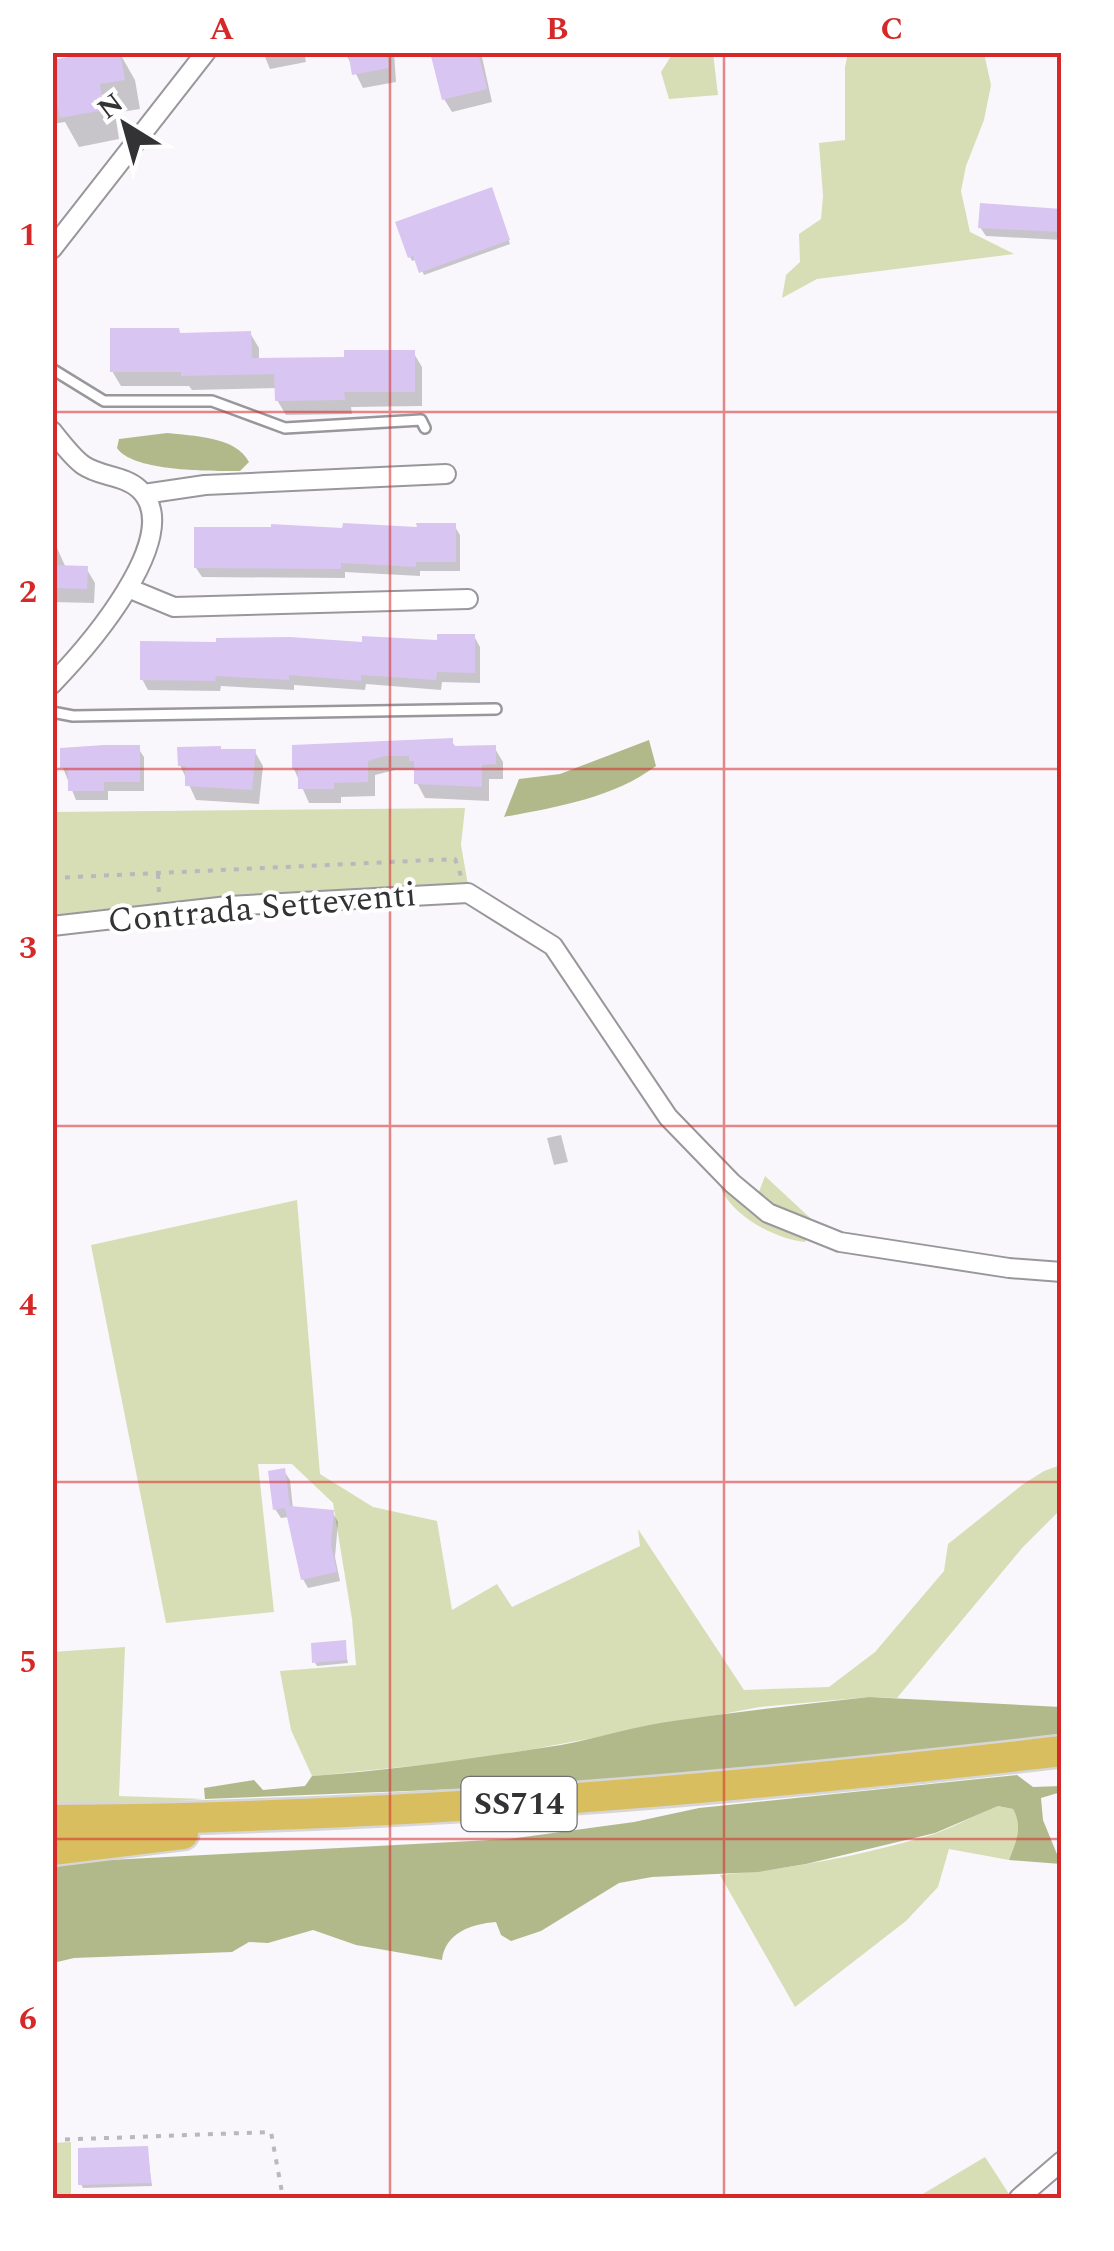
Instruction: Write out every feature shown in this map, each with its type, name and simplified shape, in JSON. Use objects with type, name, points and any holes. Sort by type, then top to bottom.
[{"type":"highway","name":"SS714","points":[[52,1820],[313,1816],[726,1787],[1062,1751]]},
{"type":"highway","points":[[52,1850],[94,1848],[313,1816]]},
{"type":"street","points":[[52,249],[198,58]]},
{"type":"street","points":[[52,684],[82,654],[128,588],[152,536],[154,520],[144,494],[124,480],[84,466],[56,441]]},
{"type":"street","points":[[144,494],[205,484],[446,474]]},
{"type":"street","points":[[128,588],[174,606],[468,599]]},
{"type":"street","points":[[469,894],[552,946],[668,1117],[732,1183],[768,1213],[840,1242],[1008,1268],[1062,1272]]},
{"type":"street","name":"Contrada Setteventi","points":[[52,926],[228,906],[469,894]]},
{"type":"street","points":[[1019,2198],[1062,2161]]},
{"type":"lane","points":[[52,369],[104,401],[212,401],[285,428],[421,420],[425,428]]},
{"type":"lane","points":[[52,712],[73,716],[496,709]]},
{"type":"path","points":[[52,878],[454,859],[469,894]]},
{"type":"path","points":[[52,2140],[270,2132],[283,2198]]},
{"type":"green space","points":[[673,53],[713,53],[718,95],[669,99],[661,72]]},
{"type":"green space","points":[[848,53],[984,53],[991,85],[961,191],[970,232],[1014,254],[817,279],[782,298],[786,275],[800,262],[799,234],[821,219],[819,143],[845,140]]},
{"type":"green space","points":[[167,433],[224,442],[243,453],[249,462],[240,471],[155,466],[126,456],[117,448],[119,439]]},
{"type":"green space","points":[[649,740],[656,766],[639,777],[584,800],[504,817],[519,779],[560,774]]},
{"type":"green space","points":[[465,808],[461,845],[468,885],[231,895],[53,916],[52,812]]},
{"type":"green space","points":[[717,1166],[757,1197],[765,1176],[821,1228],[927,1249],[809,1235],[805,1242],[782,1237],[758,1226],[728,1201]]},
{"type":"green space","points":[[297,1200],[320,1474],[373,1507],[437,1521],[452,1610],[497,1584],[512,1607],[640,1546],[638,1529],[744,1690],[829,1687],[875,1652],[944,1571],[948,1544],[1022,1485],[1061,1465],[1061,1509],[1023,1547],[897,1698],[760,1707],[452,1764],[312,1776],[291,1730],[280,1671],[356,1665],[333,1503],[292,1464],[258,1464],[274,1612],[166,1623],[91,1245]]},
{"type":"green space","points":[[125,1647],[119,1796],[205,1799],[116,1806],[53,1805],[52,1652]]},
{"type":"green space","points":[[869,1697],[1061,1707],[1061,1734],[900,1754],[559,1785],[205,1799],[204,1788],[254,1780],[263,1790],[305,1786],[312,1776],[468,1759],[561,1745],[659,1723]]},
{"type":"green space","points":[[1017,1775],[1033,1787],[1061,1786],[1061,1792],[1041,1798],[1043,1820],[1061,1864],[1009,1860],[1018,1822],[1013,1809],[998,1806],[935,1833],[806,1864],[758,1872],[652,1877],[619,1883],[541,1931],[511,1941],[501,1935],[496,1922],[469,1928],[448,1943],[442,1960],[356,1945],[313,1930],[268,1943],[249,1942],[232,1952],[74,1958],[53,1963],[53,1863],[509,1839],[634,1822],[699,1808]]},
{"type":"green space","points":[[998,1806],[1013,1809],[1018,1822],[1009,1860],[949,1849],[938,1887],[906,1921],[795,2007],[720,1875],[801,1865],[882,1848],[934,1834]]},
{"type":"green space","points":[[71,2142],[71,2198],[53,2198],[53,2143]]},
{"type":"green space","points":[[985,2157],[1009,2194],[1004,2198],[916,2198]]},
{"type":"building","points":[[120,52],[125,80],[100,84],[104,110],[60,118],[55,92],[52,93],[52,60]]},
{"type":"building","points":[[348,52],[387,52],[389,68],[352,75]]},
{"type":"building","points":[[430,52],[478,52],[487,89],[442,100]]},
{"type":"building","points":[[492,187],[510,240],[419,273],[413,256],[408,258],[395,222]]},
{"type":"building","points":[[980,203],[1062,209],[1062,232],[978,228]]},
{"type":"building","points":[[110,328],[179,328],[180,333],[251,331],[252,358],[344,357],[344,350],[415,350],[415,392],[344,392],[345,400],[275,401],[274,374],[181,376],[181,372],[110,372]]},
{"type":"building","points":[[343,523],[417,527],[416,523],[456,523],[456,562],[416,562],[416,567],[341,563],[341,569],[194,568],[194,527],[271,524],[342,528]]},
{"type":"building","points":[[52,565],[88,566],[87,589],[52,588]]},
{"type":"building","points":[[437,634],[475,634],[475,673],[437,672],[436,680],[361,675],[361,681],[289,675],[289,680],[216,676],[215,681],[140,680],[140,641],[216,642],[216,638],[290,637],[362,642],[362,636],[437,640]]},
{"type":"building","points":[[453,738],[453,746],[496,745],[496,764],[482,765],[482,787],[414,784],[414,761],[409,761],[409,756],[368,761],[368,782],[334,783],[334,789],[298,789],[298,769],[292,769],[292,745]]},
{"type":"building","points":[[140,745],[140,782],[104,782],[104,791],[68,791],[68,768],[60,768],[60,748]]},
{"type":"building","points":[[177,747],[256,749],[252,790],[185,786],[185,766],[178,766]]},
{"type":"building","points":[[285,1468],[290,1506],[334,1510],[331,1545],[337,1572],[301,1580],[285,1508],[273,1510],[268,1471]]},
{"type":"building","points":[[346,1640],[347,1660],[312,1663],[311,1643]]},
{"type":"building","points":[[148,2146],[151,2183],[78,2185],[78,2148]]}]
